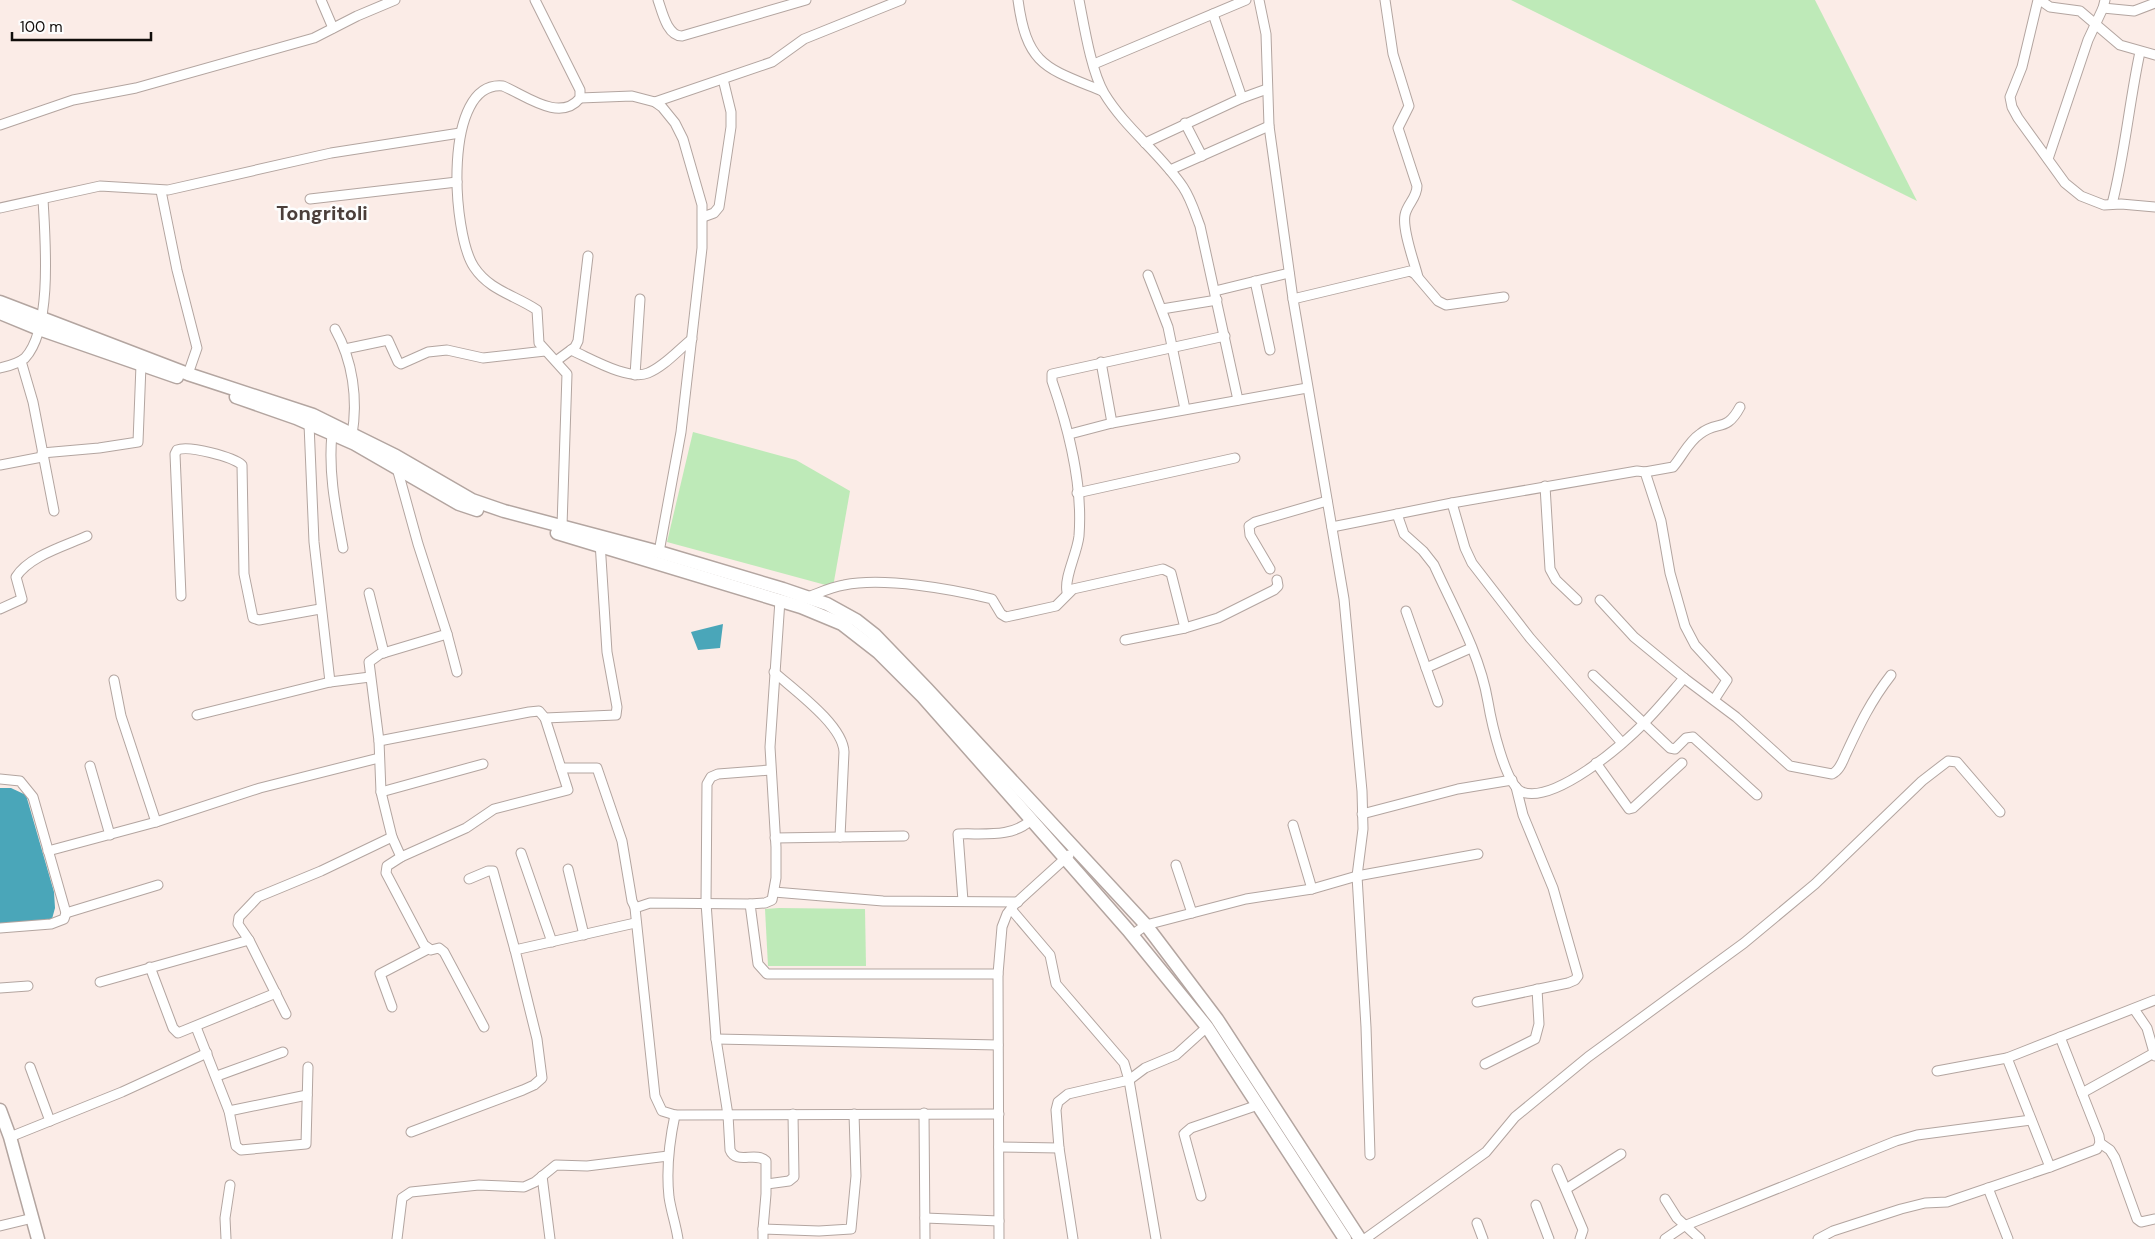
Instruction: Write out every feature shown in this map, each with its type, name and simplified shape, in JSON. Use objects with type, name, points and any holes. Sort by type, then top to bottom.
[{"type":"main road","points":[[0,302],[40,324],[141,365],[309,424],[355,444],[460,504],[600,542],[780,600],[842,624],[861,637],[923,697],[1132,935],[1207,1027],[1345,1239]]},
{"type":"main road","points":[[0,313],[40,324],[312,415],[396,456],[472,500],[504,511],[562,526],[600,542],[659,552],[808,597],[840,611],[875,635],[1033,800],[1146,925],[1217,1019],[1360,1239]]},
{"type":"main road","points":[[0,1110],[2,1123],[10,1137],[38,1239]]},
{"type":"street","points":[[321,0],[333,28]]},
{"type":"street","points":[[0,125],[73,100],[136,88],[314,38],[395,0]]},
{"type":"street","points":[[535,0],[580,90],[580,98]]},
{"type":"street","points":[[658,0],[671,31],[677,36],[682,36],[806,0]]},
{"type":"street","points":[[655,102],[772,62],[804,39],[901,0]]},
{"type":"street","points":[[1018,0],[1029,46],[1039,61],[1054,72],[1102,91]]},
{"type":"street","points":[[1078,0],[1102,91],[1117,111],[1170,170],[1193,206],[1200,226],[1238,400]]},
{"type":"street","points":[[1094,64],[1246,0]]},
{"type":"street","points":[[1259,0],[1266,34],[1269,126],[1289,273],[1344,599],[1362,814],[1357,876],[1366,1027],[1370,1155]]},
{"type":"street","points":[[1385,0],[1393,54],[1409,106],[1399,125],[1398,131],[1417,186],[1416,195],[1406,212],[1404,222],[1418,277]]},
{"type":"street","points":[[2155,55],[2120,45],[2080,11],[2050,7],[2039,0],[2022,67],[2010,97],[2012,107],[2018,118],[2072,190],[2094,202],[2155,207]]},
{"type":"street","points":[[2048,159],[2095,23],[2104,4],[2134,11],[2155,3]]},
{"type":"street","points":[[1213,14],[1242,98]]},
{"type":"street","points":[[2112,204],[2122,167],[2128,105],[2140,52]]},
{"type":"street","points":[[703,217],[714,213],[719,207],[731,127],[731,112],[723,79]]},
{"type":"street","points":[[562,526],[563,460],[568,378],[564,369],[545,351],[538,339],[537,310],[494,288],[471,262],[463,241],[457,203],[460,133],[472,104],[480,92],[494,85],[503,86],[556,109],[570,106],[580,98],[616,95],[632,96],[655,102],[670,115],[680,131],[700,194],[703,217],[681,432],[659,552]]},
{"type":"street","points":[[1146,143],[1185,123],[1267,89]]},
{"type":"street","points":[[1185,123],[1202,156]]},
{"type":"street","points":[[1170,170],[1269,126]]},
{"type":"street","points":[[0,208],[100,186],[161,191],[331,153],[460,133]]},
{"type":"street","points":[[310,199],[457,182]]},
{"type":"street","points":[[161,191],[175,263],[197,348],[188,374]]},
{"type":"street","points":[[0,368],[21,361],[30,350],[40,324],[46,268],[42,199]]},
{"type":"street","points":[[556,361],[571,350],[578,341],[588,256]]},
{"type":"street","points":[[1293,298],[1407,272],[1413,272],[1438,301],[1446,305],[1504,297]]},
{"type":"street","points":[[1162,309],[1289,273]]},
{"type":"street","points":[[1148,275],[1162,309],[1173,347],[1185,410]]},
{"type":"street","points":[[1256,281],[1270,350]]},
{"type":"street","points":[[635,375],[640,299]]},
{"type":"street","points":[[334,329],[346,349],[356,406],[352,435]]},
{"type":"street","points":[[1068,592],[1066,580],[1075,559],[1079,536],[1077,493],[1070,434],[1052,376],[1056,372],[1225,336]]},
{"type":"street","points":[[571,350],[635,375],[654,370],[692,339]]},
{"type":"street","points":[[346,349],[388,340],[398,362],[402,364],[424,354],[447,350],[483,358],[545,351]]},
{"type":"street","points":[[21,361],[33,402],[54,511]]},
{"type":"street","points":[[1101,362],[1112,423]]},
{"type":"street","points":[[0,465],[42,455],[138,442],[141,365]]},
{"type":"street","points":[[1070,434],[1112,423],[1307,388]]},
{"type":"street","points":[[1332,527],[1545,486],[1673,467],[1698,435],[1726,424],[1734,418],[1740,407]]},
{"type":"street","points":[[309,424],[310,478],[320,609],[330,682]]},
{"type":"street","points":[[332,434],[330,462],[332,485],[343,548]]},
{"type":"street","points":[[181,596],[175,454],[177,450],[183,448],[209,452],[242,465],[244,574],[253,618],[259,620],[320,609]]},
{"type":"street","points":[[1077,493],[1236,458]]},
{"type":"street","points":[[397,468],[418,544],[447,634],[456,672]]},
{"type":"street","points":[[1645,472],[1661,521],[1670,573],[1685,626],[1695,645],[1727,680],[1714,700]]},
{"type":"street","points":[[1545,486],[1550,569],[1556,580],[1576,600]]},
{"type":"street","points":[[1270,569],[1250,535],[1249,526],[1255,522],[1326,500]]},
{"type":"street","points":[[1452,503],[1465,548],[1472,563],[1530,638],[1622,743]]},
{"type":"street","points":[[1397,514],[1404,534],[1434,564],[1471,648],[1486,688],[1497,740],[1514,784],[1523,815],[1553,888],[1578,972],[1577,978],[1572,981],[1477,1002]]},
{"type":"street","points":[[0,609],[22,599],[16,577],[25,568],[45,555],[87,536]]},
{"type":"street","points":[[545,718],[616,715],[617,707],[607,652],[600,542]]},
{"type":"street","points":[[808,597],[845,585],[909,586],[992,599],[1001,614],[1006,617],[1056,606],[1068,592],[1086,586],[1166,569],[1172,577],[1185,628]]},
{"type":"street","points":[[1125,640],[1185,628],[1238,610],[1274,590],[1278,586],[1277,580]]},
{"type":"street","points":[[369,593],[384,653]]},
{"type":"street","points":[[635,907],[650,903],[750,904],[769,902],[774,892],[776,838],[770,770],[774,672],[780,600]]},
{"type":"street","points":[[1600,600],[1640,642],[1740,720],[1790,766],[1832,774],[1837,771],[1869,704],[1890,675]]},
{"type":"street","points":[[1406,610],[1438,702]]},
{"type":"street","points":[[401,857],[392,837],[382,792],[379,741],[369,662],[384,653],[447,634]]},
{"type":"street","points":[[1426,668],[1471,648]]},
{"type":"street","points":[[774,672],[830,724],[843,740],[840,837]]},
{"type":"street","points":[[1593,675],[1643,725],[1670,748],[1675,749],[1686,738],[1693,737],[1756,795]]},
{"type":"street","points":[[197,715],[330,682],[370,678]]},
{"type":"street","points":[[1514,784],[1523,793],[1552,790],[1566,784],[1622,743],[1643,725],[1684,678]]},
{"type":"street","points":[[114,680],[119,709],[156,822]]},
{"type":"street","points":[[379,741],[539,711],[545,718],[568,790],[494,809],[466,828],[401,857],[387,866],[386,873],[428,949]]},
{"type":"street","points":[[48,850],[156,822],[260,788],[379,758]]},
{"type":"street","points":[[1365,1239],[1486,1152],[1515,1117],[1588,1057],[1744,943],[1814,884],[1922,781],[1948,761],[1957,762],[2000,812]]},
{"type":"street","points":[[1596,762],[1629,809],[1633,808],[1682,763]]},
{"type":"street","points":[[382,792],[483,764]]},
{"type":"street","points":[[90,766],[110,835]]},
{"type":"street","points":[[561,768],[597,768],[622,842],[632,901],[635,907],[635,924],[652,1046],[656,1102],[662,1111],[675,1115],[999,1114]]},
{"type":"street","points":[[770,770],[718,774],[709,780],[706,903],[716,1039],[728,1115],[730,1152],[737,1157],[765,1159],[766,1184],[763,1234],[819,1235],[851,1229],[856,1176],[854,1114]]},
{"type":"street","points":[[0,780],[20,782],[29,790],[66,913],[64,919],[55,924],[0,928]]},
{"type":"street","points":[[1362,814],[1458,789],[1514,784]]},
{"type":"street","points":[[1021,808],[1033,800]]},
{"type":"street","points":[[963,901],[958,834],[1011,832],[1022,828],[1031,820]]},
{"type":"street","points":[[1293,825],[1312,889]]},
{"type":"street","points":[[776,838],[904,836]]},
{"type":"street","points":[[286,1014],[237,920],[249,904],[258,897],[328,868],[392,837]]},
{"type":"street","points":[[999,1239],[998,974],[1002,927],[1015,905],[1064,858],[1077,850]]},
{"type":"street","points":[[521,853],[552,942]]},
{"type":"street","points":[[1132,935],[1146,925],[1246,899],[1312,889],[1357,876],[1478,854]]},
{"type":"street","points":[[1176,864],[1192,913]]},
{"type":"street","points":[[568,869],[584,935]]},
{"type":"street","points":[[411,1132],[534,1086],[542,1078],[537,1039],[493,871],[488,870],[469,879]]},
{"type":"street","points":[[66,913],[158,885]]},
{"type":"street","points":[[774,892],[883,901],[963,901],[1015,905]]},
{"type":"street","points":[[750,904],[758,964],[767,974],[998,974]]},
{"type":"street","points":[[1015,905],[1050,955],[1056,984],[1124,1063],[1129,1080],[1156,1239]]},
{"type":"street","points":[[515,950],[635,924]]},
{"type":"street","points":[[100,982],[249,940]]},
{"type":"street","points":[[392,1007],[380,974],[428,949],[441,948],[484,1027]]},
{"type":"street","points":[[150,968],[174,1030],[179,1033],[196,1028],[276,994]]},
{"type":"street","points":[[0,988],[28,986]]},
{"type":"street","points":[[1485,1064],[1535,1039],[1539,1024],[1536,989]]},
{"type":"street","points":[[1937,1070],[2007,1058],[2155,1000]]},
{"type":"street","points":[[2082,1093],[2154,1054],[2147,1028],[2134,1009]]},
{"type":"street","points":[[1073,1239],[1059,1148],[1056,1110],[1062,1097],[1129,1080],[1145,1068],[1176,1054],[1207,1027]]},
{"type":"street","points":[[196,1028],[217,1076],[229,1112],[235,1143],[239,1149],[303,1146],[308,1142],[308,1068]]},
{"type":"street","points":[[2060,1037],[2100,1143],[2110,1150],[2115,1158],[2137,1219],[2141,1222],[2155,1219]]},
{"type":"street","points":[[716,1039],[998,1045]]},
{"type":"street","points":[[217,1076],[283,1052]]},
{"type":"street","points":[[10,1137],[122,1092],[207,1053]]},
{"type":"street","points":[[2007,1058],[2050,1167]]},
{"type":"street","points":[[30,1067],[50,1121]]},
{"type":"street","points":[[229,1112],[307,1095]]},
{"type":"street","points":[[1201,1196],[1184,1134],[1191,1128],[1258,1105]]},
{"type":"street","points":[[924,1113],[925,1239]]},
{"type":"street","points":[[766,1184],[789,1181],[794,1177],[793,1114]]},
{"type":"street","points":[[675,1115],[668,1156],[669,1198],[678,1239]]},
{"type":"street","points":[[1665,1239],[1684,1226],[1896,1141],[1924,1134],[2031,1120]]},
{"type":"street","points":[[1818,1239],[1833,1231],[1901,1209],[1924,1203],[1947,1202],[2050,1167],[2090,1153],[2100,1143]]},
{"type":"street","points":[[999,1147],[1059,1148]]},
{"type":"street","points":[[1566,1189],[1621,1154]]},
{"type":"street","points":[[397,1239],[400,1203],[406,1193],[479,1185],[518,1188],[531,1184],[556,1165],[580,1166],[668,1156]]},
{"type":"street","points":[[1557,1169],[1583,1230],[1580,1239]]},
{"type":"street","points":[[542,1176],[550,1239]]},
{"type":"street","points":[[226,1239],[225,1218],[230,1185]]},
{"type":"street","points":[[1988,1188],[2008,1239]]},
{"type":"street","points":[[1664,1199],[1684,1226],[1700,1239]]},
{"type":"street","points":[[1536,1205],[1549,1239]]},
{"type":"street","points":[[0,1226],[33,1218]]},
{"type":"street","points":[[924,1218],[999,1221]]},
{"type":"street","points":[[1477,1224],[1482,1239]]},
{"type":"green space","points":[[1511,0],[1815,0],[1917,201]]},
{"type":"green space","points":[[693,432],[796,460],[850,491],[833,587],[667,542]]},
{"type":"green space","points":[[765,909],[865,909],[866,966],[768,966]]},
{"type":"water","points":[[723,624],[720,648],[698,650],[691,632]]},
{"type":"water","points":[[0,788],[11,788],[26,795],[54,892],[55,908],[52,919],[0,925]]},
{"type":"district","name":"Tongritoli","points":[[322,213]]}]
